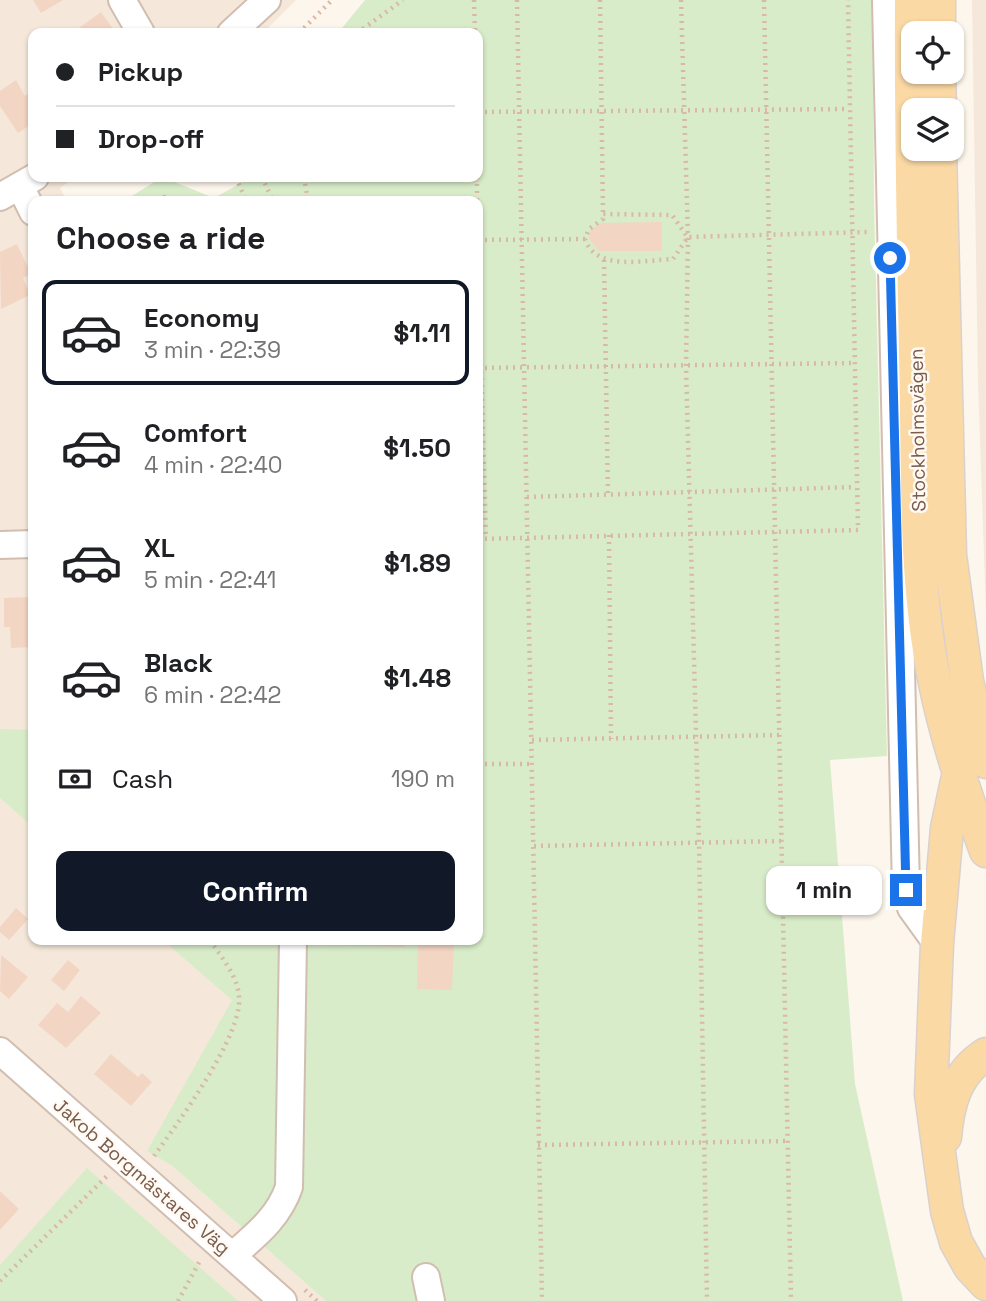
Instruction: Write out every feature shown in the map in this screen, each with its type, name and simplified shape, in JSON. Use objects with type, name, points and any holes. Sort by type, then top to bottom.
[{"type":"main road","name":"Stockholmsvägen","points":[[911,0],[912,194],[922,579],[933,676],[958,776],[986,851]]},
{"type":"main road","points":[[939,0],[939,21]]},
{"type":"main road","name":"Stockholmsvägen","points":[[940,161],[949,543],[967,681],[986,762]]},
{"type":"main road","points":[[967,681],[986,716]]},
{"type":"main road","points":[[958,776],[947,828],[937,944],[930,1060],[933,1126],[956,1242],[970,1267],[986,1284]]},
{"type":"main road","points":[[941,1173],[952,1096],[961,1077],[986,1054]]},
{"type":"street","points":[[122,0],[138,28]]},
{"type":"street","points":[[236,28],[267,0]]},
{"type":"street","points":[[886,0],[906,890],[911,908],[937,944]]},
{"type":"street","points":[[18,187],[28,204]]},
{"type":"street","points":[[0,545],[28,544]]},
{"type":"street","points":[[223,1247],[272,1220],[283,1205],[289,1187],[293,945]]},
{"type":"street","name":"Jakob Borgmästares Väg","points":[[0,1051],[284,1301]]},
{"type":"path","points":[[304,28],[332,0]]},
{"type":"path","points":[[364,28],[403,0]]},
{"type":"path","points":[[474,0],[475,28]]},
{"type":"path","points":[[517,0],[542,1301]]},
{"type":"path","points":[[600,0],[603,219],[589,229],[585,239],[591,252],[604,260],[673,259],[688,237]]},
{"type":"path","points":[[681,0],[688,237],[685,366],[697,737],[707,1301]]},
{"type":"path","points":[[764,0],[791,1301]]},
{"type":"path","points":[[483,538],[858,530],[848,0]]},
{"type":"path","points":[[483,112],[849,109]]},
{"type":"path","points":[[603,215],[672,215],[688,237]]},
{"type":"path","points":[[688,237],[890,231]]},
{"type":"path","points":[[483,240],[585,239]]},
{"type":"path","points":[[604,260],[608,495]]},
{"type":"path","points":[[483,368],[854,363]]},
{"type":"path","points":[[483,474],[486,538]]},
{"type":"path","points":[[527,497],[856,487]]},
{"type":"path","points":[[609,535],[611,739]]},
{"type":"path","points":[[532,740],[779,735]]},
{"type":"path","points":[[483,764],[532,764]]},
{"type":"path","points":[[534,846],[781,841]]},
{"type":"path","points":[[0,1281],[133,1168],[196,1097],[239,1008],[235,979],[213,945]]},
{"type":"path","points":[[538,1145],[788,1141]]},
{"type":"path","points":[[178,1301],[223,1247]]},
{"type":"shaded area","points":[[0,0],[296,0],[268,28],[28,28],[28,182],[68,182],[60,188],[64,196],[28,196],[28,945],[244,945],[252,1000],[171,1165],[326,1301],[0,1301]]},
{"type":"shaded area","points":[[972,0],[986,0],[986,613],[978,383]]},
{"type":"green space","points":[[365,0],[873,0],[874,200],[887,756],[830,760],[855,1084],[903,1301],[326,1301],[171,1165],[147,1151],[232,1000],[169,945],[483,945],[483,196],[218,196],[243,182],[483,182],[483,28],[342,28]]},
{"type":"green space","points":[[154,182],[174,182],[209,196],[132,196]]},
{"type":"green space","points":[[0,729],[28,730],[28,823],[0,798]]},
{"type":"green space","points":[[87,1168],[238,1301],[0,1301],[0,1265]]},
{"type":"building","points":[[33,0],[63,0],[41,13]]},
{"type":"building","points":[[101,12],[112,28],[79,28]]},
{"type":"building","points":[[16,80],[25,96],[28,94],[28,126],[18,133],[0,106],[0,91]]},
{"type":"building","points":[[662,222],[662,251],[599,251],[589,239],[590,231],[599,223]]},
{"type":"building","points":[[17,244],[28,268],[28,276],[23,278],[28,296],[1,309],[0,252]]},
{"type":"building","points":[[28,597],[28,647],[11,648],[10,627],[4,627],[4,598]]},
{"type":"building","points":[[16,908],[28,919],[9,940],[0,932],[0,927]]},
{"type":"building","points":[[304,945],[405,945],[405,947]]},
{"type":"building","points":[[418,945],[454,945],[452,990],[417,989]]},
{"type":"building","points":[[1,955],[28,977],[9,999],[0,991]]},
{"type":"building","points":[[68,960],[80,970],[64,991],[51,980]]},
{"type":"building","points":[[81,996],[101,1013],[66,1048],[38,1025],[57,1003],[68,1012]]},
{"type":"building","points":[[111,1054],[138,1077],[142,1073],[152,1082],[131,1106],[94,1074]]},
{"type":"building","points":[[0,1191],[19,1209],[0,1230]]},
{"type":"route","points":[[890,258],[906,890]]}]
